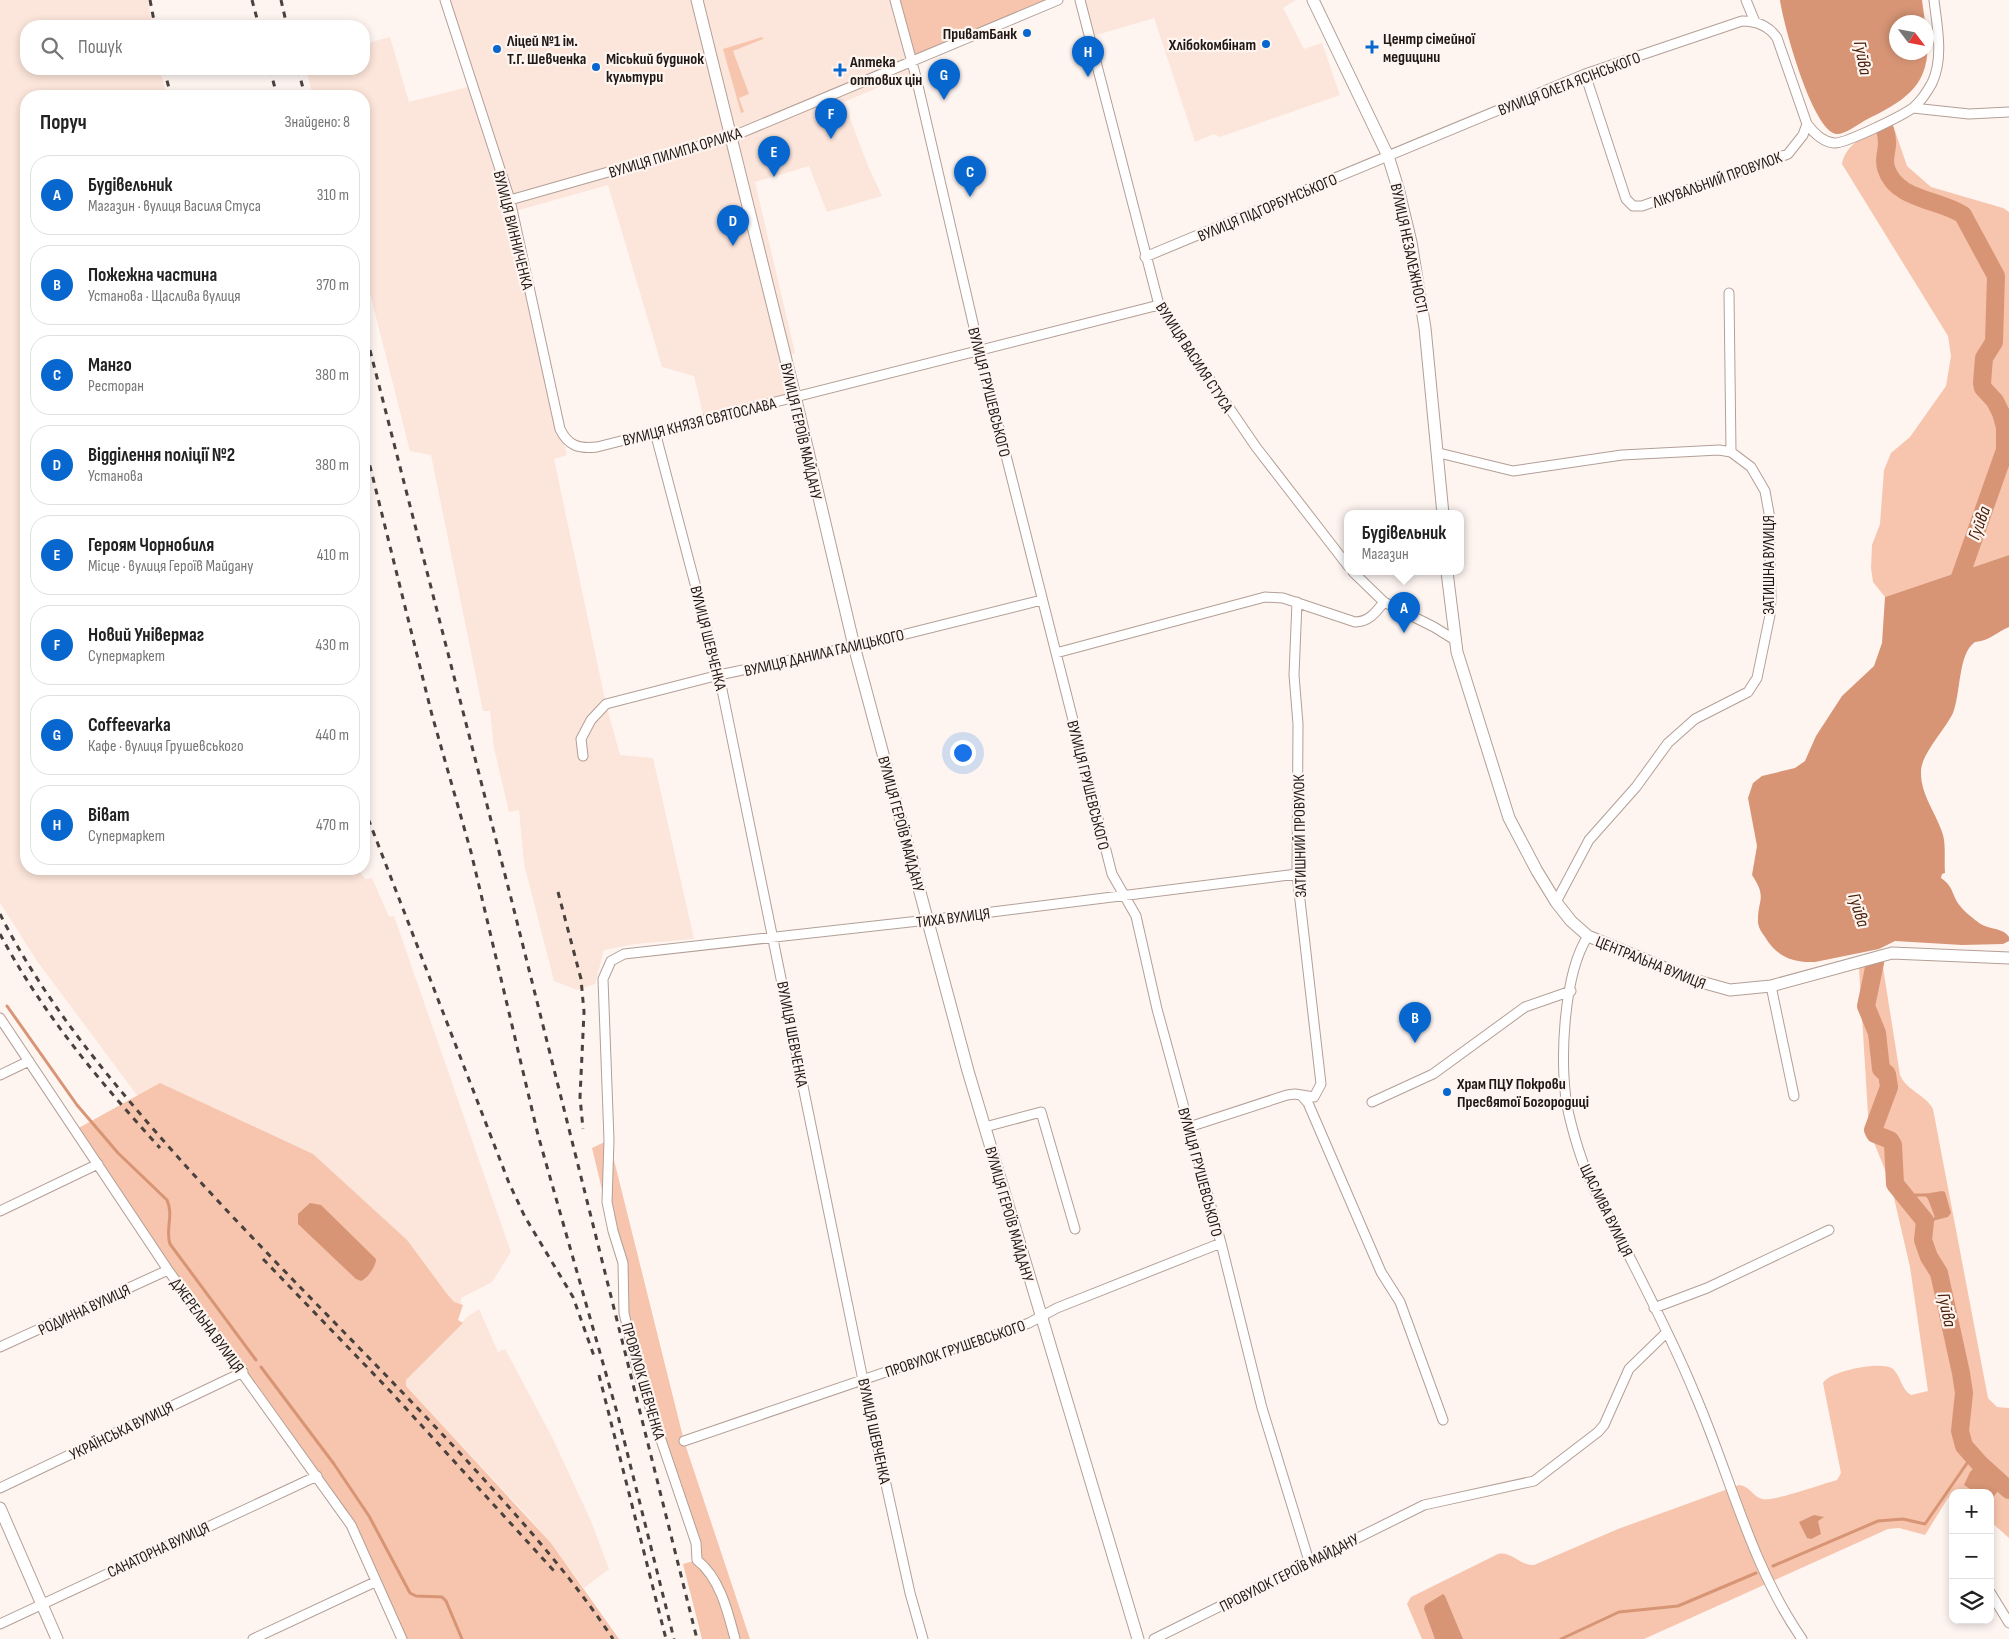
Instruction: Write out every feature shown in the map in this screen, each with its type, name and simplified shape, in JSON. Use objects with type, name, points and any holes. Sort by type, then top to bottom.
[{"type":"street","name":"ВУЛИЦЯ ВИННИЧЕНКА","points":[[445,0],[510,200],[560,429],[570,444],[588,448]]},
{"type":"street","name":"ВУЛИЦЯ ГЕРОЇВ МАЙДАНУ","points":[[697,0],[795,396],[854,646],[985,1127],[1138,1639]]},
{"type":"street","name":"ВУЛИЦЯ ГРУШЕВСЬКОГО","points":[[895,0],[912,61],[979,348],[1112,874],[1136,916],[1157,1009],[1221,1244],[1262,1408],[1309,1561]]},
{"type":"street","name":"ВУЛИЦЯ ПИЛИПА ОРЛИКА","points":[[510,200],[731,137],[1058,0]]},
{"type":"street","name":"ВУЛИЦЯ ВАСИЛЯ СТУСА","points":[[1080,0],[1114,126],[1145,257],[1159,305],[1227,408],[1344,561]]},
{"type":"street","name":"ВУЛИЦЯ НЕЗАЛЕЖНОСТІ","points":[[1313,0],[1388,156],[1402,206],[1419,289],[1430,366],[1443,510]]},
{"type":"street","points":[[1746,0],[1755,22],[1772,31],[1777,38],[1807,124],[1816,135],[1835,144],[1841,143],[1913,108],[1926,92],[1936,70],[1938,37],[1934,0]]},
{"type":"street","name":"ВУЛИЦЯ ОЛЕГА ЯСІНСЬКОГО","points":[[1388,156],[1584,74],[1733,24],[1755,22]]},
{"type":"street","name":"ЛІКУВАЛЬНИЙ ПРОВУЛОК","points":[[1584,74],[1626,199],[1632,206],[1642,206],[1788,154],[1803,135],[1807,124]]},
{"type":"street","points":[[1913,108],[1969,114],[2009,112]]},
{"type":"street","name":"ВУЛИЦЯ ПІДГОРБУНСЬКОГО","points":[[1145,257],[1388,156]]},
{"type":"street","points":[[1439,453],[1513,471],[1622,455],[1719,450],[1731,452],[1729,293]]},
{"type":"street","name":"ВУЛИЦЯ КНЯЗЯ СВЯТОСЛАВА","points":[[588,448],[979,348],[1159,305]]},
{"type":"street","name":"ВУЛИЦЯ ШЕВЧЕНКА","points":[[655,432],[719,675],[864,1380],[910,1593],[923,1639]]},
{"type":"street","name":"ЗАТИШНА ВУЛИЦЯ","points":[[1556,902],[1589,840],[1636,787],[1668,744],[1695,719],[1748,692],[1757,678],[1771,607],[1769,513],[1766,491],[1760,479],[1751,468],[1731,452]]},
{"type":"street","points":[[1356,575],[1384,602],[1455,640]]},
{"type":"street","points":[[1447,575],[1455,640]]},
{"type":"street","points":[[1056,653],[1265,597],[1283,598],[1355,622],[1363,622],[1370,618],[1384,602]]},
{"type":"street","name":"ВУЛИЦЯ ДАНИЛА ГАЛИЦЬКОГО","points":[[583,756],[581,740],[592,720],[606,704],[719,675],[854,646],[1042,600]]},
{"type":"street","name":"ЗАТИШНИЙ ПРОВУЛОК","points":[[1297,602],[1294,675],[1298,724],[1297,874],[1321,1084],[1314,1097],[1301,1095]]},
{"type":"street","name":"ЦЕНТРАЛЬНА ВУЛИЦЯ","points":[[1455,640],[1509,818],[1556,902],[1588,936],[1714,986],[1746,990],[1770,986],[1892,953],[2009,958]]},
{"type":"street","name":"ТИХА ВУЛИЦЯ","points":[[611,961],[624,954],[928,920],[1297,874]]},
{"type":"street","name":"ЩАСЛИВА ВУЛИЦЯ","points":[[1588,936],[1580,950],[1564,1036],[1564,1082],[1568,1113],[1594,1189],[1694,1392],[1747,1532],[1766,1576],[1780,1605],[1802,1639]]},
{"type":"street","name":"ПРОВУЛОК ШЕВЧЕНКА","points":[[611,961],[604,979],[609,1140],[607,1202],[613,1231],[623,1263],[624,1313],[638,1372],[696,1543],[697,1560],[708,1570],[718,1589],[734,1639]]},
{"type":"street","points":[[1770,986],[1794,1096]]},
{"type":"street","points":[[1372,1102],[1433,1074],[1525,1006],[1571,991]]},
{"type":"street","name":"ДЖЕРЕЛЬНА ВУЛИЦЯ","points":[[0,1018],[168,1270],[351,1525],[402,1639]]},
{"type":"street","points":[[0,1075],[29,1061]]},
{"type":"street","points":[[1189,1127],[1287,1095],[1301,1095],[1308,1103],[1381,1272],[1400,1302],[1443,1420]]},
{"type":"street","points":[[985,1127],[1041,1112],[1075,1229]]},
{"type":"street","points":[[0,1211],[98,1164]]},
{"type":"street","points":[[1654,1308],[1707,1288],[1829,1230]]},
{"type":"street","name":"ПРОВУЛОК ГРУШЕВСЬКОГО","points":[[684,1441],[1029,1323],[1040,1316],[1221,1244]]},
{"type":"street","name":"РОДИННА ВУЛИЦЯ","points":[[0,1347],[168,1270]]},
{"type":"street","name":"ПРОВУЛОК ГЕРОЇВ МАЙДАНУ","points":[[1154,1639],[1424,1505],[1524,1484],[1541,1476],[1598,1432],[1604,1425],[1629,1369],[1666,1333]]},
{"type":"street","name":"УКРАЇНСЬКА ВУЛИЦЯ","points":[[0,1488],[243,1372]]},
{"type":"street","name":"САНАТОРНА ВУЛИЦЯ","points":[[0,1624],[317,1476]]},
{"type":"street","points":[[0,1508],[57,1639]]},
{"type":"street","points":[[253,1639],[375,1582]]},
{"type":"street","points":[[1994,1599],[2009,1623]]},
{"type":"shaded area","points":[[0,0],[148,0],[151,20],[20,20],[20,75],[162,75],[165,90],[20,90],[20,875],[362,875],[365,879],[372,878],[389,917],[394,916],[511,1252],[492,1282],[461,1298],[461,1313],[142,1102],[37,961],[0,903]]},
{"type":"shaded area","points":[[445,0],[896,0],[916,77],[898,79],[844,102],[868,166],[882,196],[827,212],[809,166],[755,182],[795,353],[785,356],[795,396],[704,419],[694,376],[662,367],[608,185],[512,212],[545,365],[567,455],[554,459],[606,704],[620,755],[653,758],[694,939],[635,944],[604,950],[595,984],[577,990],[554,981],[524,864],[519,810],[509,812],[494,748],[490,711],[483,711],[431,455],[410,451],[370,294],[370,90],[311,90],[308,75],[370,75],[370,42],[390,37],[409,102],[472,86]]},
{"type":"shaded area","points":[[896,0],[1058,0],[912,61]]},
{"type":"shaded area","points":[[1080,0],[1296,0],[1283,8],[1304,49],[1322,43],[1340,95],[1220,137],[1214,134],[1195,142],[1154,18],[1090,37]]},
{"type":"shaded area","points":[[762,37],[763,39],[733,51],[749,94],[739,98],[744,112],[741,113],[723,49]]},
{"type":"shaded area","points":[[1891,124],[1893,125],[1907,166],[1931,187],[2003,208],[2009,212],[2009,555],[1885,597],[1873,582],[1871,568],[1872,545],[1880,524],[1884,470],[1891,453],[1910,437],[1946,386],[1951,356],[1948,336],[1842,164],[1844,156],[1854,144]]},
{"type":"shaded area","points":[[1882,961],[1900,1075],[1907,1085],[1926,1100],[1933,1109],[1988,1398],[1997,1407],[2009,1408],[2009,1538],[1994,1525],[1994,1489],[1949,1489],[1949,1498],[1925,1535],[1899,1528],[1888,1529],[1644,1639],[1422,1639],[1407,1604],[1411,1597],[1498,1554],[1508,1555],[1529,1565],[1534,1565],[1618,1529],[1739,1485],[1746,1487],[1759,1498],[1768,1499],[1837,1480],[1841,1473],[1823,1383],[1835,1374],[1868,1366],[1887,1367],[1896,1372],[1905,1389],[1911,1395],[1928,1391],[1910,1267],[1891,1185],[1869,1130],[1859,968]]},
{"type":"shaded area","points":[[160,1083],[313,1154],[407,1240],[447,1294],[454,1302],[463,1305],[458,1320],[463,1323],[406,1380],[406,1386],[551,1543],[619,1639],[403,1639],[351,1525],[75,1130]]},
{"type":"shaded area","points":[[609,1140],[684,1441],[750,1639],[702,1639],[683,1564],[697,1560],[624,1313],[624,1281],[592,1148]]},
{"type":"shaded area","points":[[479,1309],[498,1352],[505,1349],[552,1437],[591,1521],[609,1569],[584,1588],[551,1543],[522,1510],[406,1386],[406,1380],[467,1317]]},
{"type":"water","points":[[1780,0],[1922,0],[1924,15],[1889,15],[1889,60],[1926,60],[1920,79],[1904,98],[1892,106],[1847,131],[1836,134],[1827,128],[1809,96],[1800,74]]},
{"type":"water","points":[[2009,555],[2009,627],[1989,638],[1975,642],[1970,647],[1963,664],[1953,713],[1924,758],[1921,773],[1926,797],[1944,839],[1945,873],[1942,874],[1941,878],[1949,885],[1958,903],[1972,918],[1982,925],[2003,932],[2009,937],[2009,941],[2003,944],[1962,945],[1895,941],[1879,949],[1815,962],[1793,960],[1780,954],[1770,944],[1758,923],[1761,894],[1752,875],[1757,846],[1748,798],[1753,783],[1762,776],[1795,768],[1805,761],[1816,736],[1842,696],[1874,666],[1882,643],[1885,597]]},
{"type":"water","points":[[1945,1192],[1951,1213],[1948,1217],[1936,1220],[1928,1199],[1924,1194]]},
{"type":"water","points":[[310,1203],[321,1205],[376,1259],[369,1275],[364,1279],[361,1281],[356,1279],[298,1224],[298,1214]]},
{"type":"water","points":[[1977,1468],[1998,1491],[1994,1496],[1994,1489],[1970,1489],[1964,1485],[1970,1472]]},
{"type":"water","points":[[1814,1515],[1824,1517],[1818,1521],[1821,1534],[1811,1539],[1807,1538],[1799,1522]]},
{"type":"water","points":[[1443,1594],[1463,1639],[1435,1639],[1424,1609],[1425,1605]]},
{"type":"waterway","name":"Гуйва","points":[[1885,130],[1887,136],[1885,163],[1891,179],[1909,193],[1963,215],[1996,276],[1994,342],[1984,358],[1982,383],[1983,388],[1995,401],[2001,413],[2005,427],[2005,450],[1954,594]]},
{"type":"waterway","points":[[1999,468],[2009,464]]},
{"type":"waterway","name":"Гуйва","points":[[1875,963],[1866,1006],[1877,1033],[1881,1069],[1887,1074],[1889,1087],[1873,1130],[1875,1134],[1890,1140],[1893,1145],[1895,1184],[1925,1221],[1923,1240],[1929,1257],[1939,1273],[1961,1373],[1964,1393],[1960,1431],[1964,1446],[1980,1464],[2009,1490]]},
{"type":"waterway","points":[[7,1006],[77,1105],[118,1153],[167,1200],[170,1211],[168,1233],[170,1244],[256,1360]]},
{"type":"waterway","points":[[1911,1201],[1915,1195],[1927,1195]]},
{"type":"waterway","points":[[1926,1225],[1937,1217]]},
{"type":"waterway","points":[[261,1367],[334,1464],[369,1516],[410,1593],[416,1596],[442,1597],[446,1601],[462,1639]]},
{"type":"waterway","points":[[1773,1566],[1878,1521],[1903,1519],[1925,1524],[1972,1456]]},
{"type":"waterway","points":[[1561,1639],[1619,1612],[1678,1606],[1756,1573]]},
{"type":"railway","points":[[150,0],[154,20]]},
{"type":"railway","points":[[252,0],[257,20]]},
{"type":"railway","points":[[281,0],[286,20]]},
{"type":"railway","points":[[166,75],[169,90]]},
{"type":"railway","points":[[272,75],[275,90]]},
{"type":"railway","points":[[300,75],[303,90]]},
{"type":"railway","points":[[370,350],[512,902],[697,1639]]},
{"type":"railway","points":[[370,466],[432,715],[471,852],[538,1135],[618,1416],[674,1639]]},
{"type":"railway","points":[[370,824],[509,1183],[525,1217],[573,1297],[594,1356]]},
{"type":"railway","points":[[558,892],[581,979],[584,1012],[580,1097],[583,1129]]},
{"type":"railway","points":[[0,914],[55,1006],[144,1119],[203,1185],[499,1496],[559,1565],[613,1639]]},
{"type":"railway","points":[[0,934],[34,991],[73,1046],[160,1148]]},
{"type":"railway","points":[[263,1259],[391,1392],[555,1572]]},
{"type":"railway","points":[[599,1375],[666,1639]]},
{"type":"place","name":"ПриватБанк","points":[[1027,33]]},
{"type":"place","name":"Хлібокомбінат","points":[[1266,44]]},
{"type":"place","name":"Центр сімейної медицини","points":[[1372,47]]},
{"type":"place","name":"Ліцей №1 ім. Т.Г. Шевченка","points":[[497,49]]},
{"type":"place","name":"Міський будинок культури","points":[[596,67]]},
{"type":"place","name":"Аптека оптових цін","points":[[840,70]]},
{"type":"place","name":"Віват","points":[[1088,77]]},
{"type":"place","name":"Coffeevarka","points":[[944,100]]},
{"type":"place","name":"Новий Універмаг","points":[[831,139]]},
{"type":"place","name":"Героям Чорнобиля","points":[[774,177]]},
{"type":"place","name":"Манго","points":[[970,197]]},
{"type":"place","name":"Відділення поліції №2","points":[[733,246]]},
{"type":"place","name":"Будівельник","points":[[1404,633]]},
{"type":"place","name":"Пожежна частина","points":[[1415,1043]]},
{"type":"place","name":"Храм ПЦУ Покрови Пресвятої Богородиці","points":[[1447,1092]]}]
